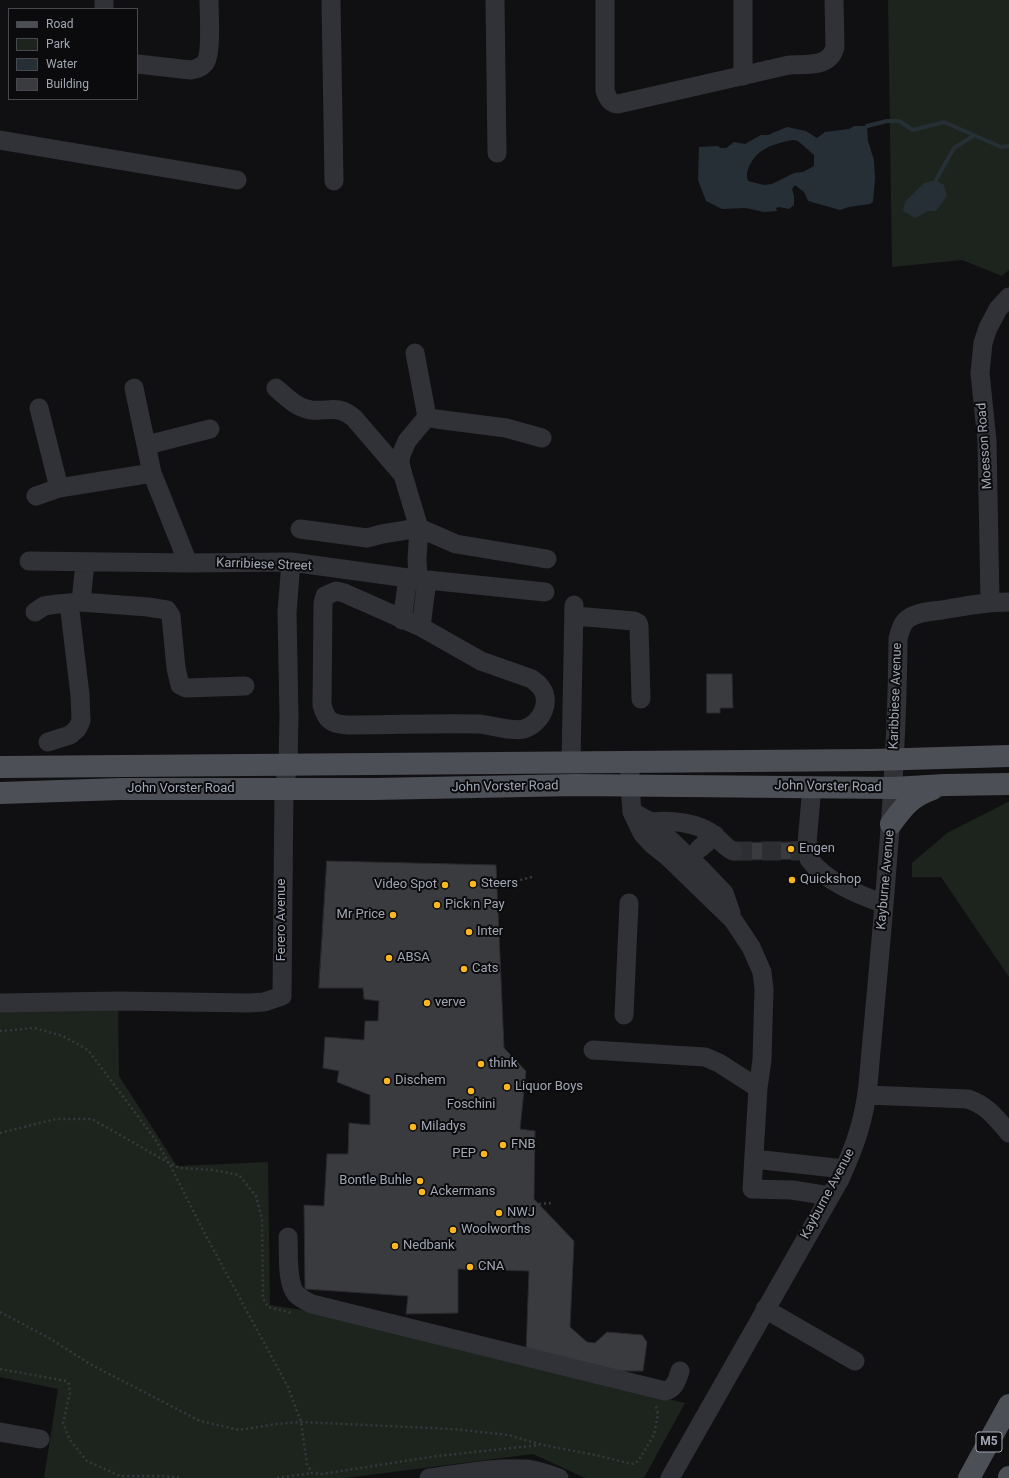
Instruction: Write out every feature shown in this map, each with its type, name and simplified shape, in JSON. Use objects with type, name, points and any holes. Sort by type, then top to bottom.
[{"type":"main road","name":"John Vorster Road","points":[[0,767],[630,762],[1009,756]]},
{"type":"main road","name":"John Vorster Road","points":[[0,793],[120,789],[284,788],[374,790],[576,785],[812,786],[893,788],[945,784],[1009,784]]},
{"type":"main road","points":[[891,824],[908,802],[922,793],[945,784]]},
{"type":"main road","name":"M5","points":[[969,1478],[1009,1405]]},
{"type":"street","points":[[138,64],[191,70],[198,69],[205,63],[208,57],[209,43],[209,0]]},
{"type":"street","points":[[331,0],[334,181]]},
{"type":"street","points":[[495,0],[497,153]]},
{"type":"street","points":[[604,0],[605,91],[612,103],[618,104],[789,65],[816,63],[828,60],[833,54],[835,47],[834,0]]},
{"type":"street","points":[[743,0],[743,76]]},
{"type":"street","points":[[0,140],[237,180]]},
{"type":"street","name":"Moesson Road","points":[[1000,602],[980,373],[983,343],[988,328],[998,309],[1009,297]]},
{"type":"street","points":[[415,353],[427,417]]},
{"type":"street","points":[[134,388],[152,473],[188,563]]},
{"type":"street","points":[[276,388],[295,404],[311,410],[340,410],[346,412],[354,418],[403,475]]},
{"type":"street","points":[[39,408],[59,488]]},
{"type":"street","points":[[427,417],[506,428],[542,438]]},
{"type":"street","points":[[421,627],[417,559],[420,528],[400,463],[401,455],[407,441],[427,417]]},
{"type":"street","points":[[146,445],[210,429]]},
{"type":"street","points":[[36,496],[59,488],[152,473]]},
{"type":"street","points":[[300,529],[367,538],[420,528],[456,544],[547,559]]},
{"type":"street","name":"Karribiese Street","points":[[29,560],[188,563],[292,562],[418,579],[545,592]]},
{"type":"street","points":[[48,742],[70,735],[77,729],[81,721],[75,602],[85,562]]},
{"type":"street","name":"Ferero Avenue","points":[[0,1003],[119,1001],[249,1003],[264,1002],[282,996],[284,788],[288,765],[289,717],[287,612],[292,562]]},
{"type":"street","points":[[402,620],[418,579]]},
{"type":"street","points":[[336,591],[344,593],[402,620],[421,627],[481,661],[532,679],[539,684],[544,692],[544,712],[538,720],[524,729],[513,729],[480,724],[348,725],[330,721],[324,714],[322,705],[323,603],[325,596],[336,591]]},
{"type":"street","points":[[35,612],[44,606],[75,602],[148,607],[167,610],[171,616],[176,668],[180,685],[186,688],[245,686]]},
{"type":"street","name":"Karibbiese Avenue","points":[[894,759],[898,639],[903,624],[908,618],[916,615],[1000,602]]},
{"type":"street","points":[[571,762],[574,611],[634,621],[638,623],[641,699]]},
{"type":"street","points":[[959,757],[983,746],[1009,746]]},
{"type":"street","name":"Kayburne Avenue","points":[[670,1478],[830,1196],[844,1169],[862,1123],[867,1095],[884,904],[891,824],[894,759]]},
{"type":"street","points":[[630,762],[632,812],[642,833],[733,920],[751,948],[762,972],[764,989],[764,1027],[762,1060],[758,1088],[752,1189],[792,1190],[830,1196]]},
{"type":"street","points":[[812,786],[808,851],[816,868],[830,878],[860,895],[884,904]]},
{"type":"street","points":[[632,812],[651,822],[724,893]]},
{"type":"street","points":[[651,822],[667,821],[683,823],[705,829],[715,835],[733,851]]},
{"type":"street","points":[[699,849],[715,835]]},
{"type":"street","points":[[670,840],[681,840],[690,843],[699,849],[716,872],[733,920]]},
{"type":"street","points":[[624,1015],[629,902]]},
{"type":"street","points":[[593,1050],[704,1056],[719,1063],[758,1088]]},
{"type":"street","points":[[867,1095],[968,1099],[979,1103],[990,1110],[1009,1133]]},
{"type":"street","points":[[754,1159],[844,1169]]},
{"type":"street","points":[[288,1237],[290,1281],[295,1293],[302,1299],[312,1304],[665,1391],[670,1390],[674,1386],[680,1371]]},
{"type":"street","points":[[765,1310],[855,1361]]},
{"type":"street","points":[[0,1432],[40,1439]]},
{"type":"street","points":[[430,1478],[503,1469],[516,1469],[540,1472],[559,1478]]},
{"type":"path","points":[[496,886],[532,877]]},
{"type":"path","points":[[0,1133],[56,1119],[92,1119],[169,1163],[205,1234],[288,1387],[301,1422],[307,1464],[312,1473]]},
{"type":"path","points":[[539,1204],[551,1203]]},
{"type":"path","points":[[0,1369],[66,1381],[70,1384],[70,1393],[63,1423],[70,1440],[87,1462],[120,1476],[163,1476],[181,1478]]},
{"type":"path","points":[[276,1478],[312,1473],[322,1474],[438,1456],[543,1445]]},
{"type":"green space","points":[[888,0],[1009,0],[1009,270],[1002,276],[962,260],[892,267]]},
{"type":"green space","points":[[1008,802],[1009,977],[941,877],[912,877],[912,863],[947,833]]},
{"type":"green space","points":[[118,1002],[119,1076],[177,1166],[268,1162],[270,1305],[315,1312],[685,1403],[644,1478],[585,1478],[533,1454],[346,1478],[44,1478],[58,1389],[0,1377],[0,1004]]},
{"type":"water","points":[[854,126],[867,126],[868,141],[874,160],[875,179],[873,202],[870,204],[840,210],[808,201],[804,192],[795,185],[792,189],[794,205],[789,209],[779,207],[776,208],[777,211],[764,212],[746,208],[722,209],[706,201],[698,180],[699,147],[718,146],[720,148],[726,148],[734,142],[745,144],[761,135],[768,135],[787,127],[806,131],[817,138],[825,132],[849,129]],"holes":[[[793,140],[798,141],[814,155],[814,166],[803,172],[794,173],[772,184],[764,185],[748,181],[747,174],[751,163],[763,150],[780,143]]]},
{"type":"water","points":[[936,180],[944,185],[947,196],[936,211],[928,211],[915,218],[903,211],[905,202],[924,183]]},
{"type":"building","points":[[707,674],[732,674],[733,708],[720,708],[720,713],[707,713]]},
{"type":"building","points":[[817,842],[817,859],[733,860],[733,843]]},
{"type":"building","points":[[327,861],[496,865],[504,1048],[526,1071],[520,1129],[535,1131],[534,1199],[574,1241],[570,1327],[587,1342],[595,1343],[607,1332],[642,1335],[647,1342],[643,1371],[589,1371],[526,1353],[529,1271],[458,1269],[458,1313],[406,1314],[408,1296],[305,1289],[304,1205],[324,1206],[327,1154],[348,1154],[349,1123],[370,1125],[370,1095],[337,1082],[339,1071],[323,1068],[325,1037],[364,1040],[365,1021],[378,1021],[379,1001],[364,999],[363,988],[319,988]]},
{"type":"waterway","points":[[867,126],[887,121],[899,121],[913,130],[944,122],[1001,147],[1009,146]]},
{"type":"waterway","points":[[936,180],[954,148],[973,136]]},
{"type":"tunnel","points":[[733,851],[807,851]]},
{"type":"place","name":"Engen","points":[[791,849]]},
{"type":"place","name":"Quickshop","points":[[792,880]]},
{"type":"place","name":"Steers","points":[[473,884]]},
{"type":"place","name":"Video Spot","points":[[445,885]]},
{"type":"place","name":"Pick n Pay","points":[[437,905]]},
{"type":"place","name":"Mr Price","points":[[393,915]]},
{"type":"place","name":"Inter","points":[[469,932]]},
{"type":"place","name":"ABSA","points":[[389,958]]},
{"type":"place","name":"Cats","points":[[464,969]]},
{"type":"place","name":"verve","points":[[427,1003]]},
{"type":"place","name":"think","points":[[481,1064]]},
{"type":"place","name":"Dischem","points":[[387,1081]]},
{"type":"place","name":"Liquor Boys","points":[[507,1087]]},
{"type":"place","name":"Foschini","points":[[471,1091]]},
{"type":"place","name":"Miladys","points":[[413,1127]]},
{"type":"place","name":"FNB","points":[[503,1145]]},
{"type":"place","name":"PEP","points":[[484,1154]]},
{"type":"place","name":"Bontle Buhle","points":[[420,1181]]},
{"type":"place","name":"Ackermans","points":[[422,1192]]},
{"type":"place","name":"NWJ","points":[[499,1213]]},
{"type":"place","name":"Woolworths","points":[[453,1230]]},
{"type":"place","name":"Nedbank","points":[[395,1246]]},
{"type":"place","name":"CNA","points":[[470,1267]]}]
